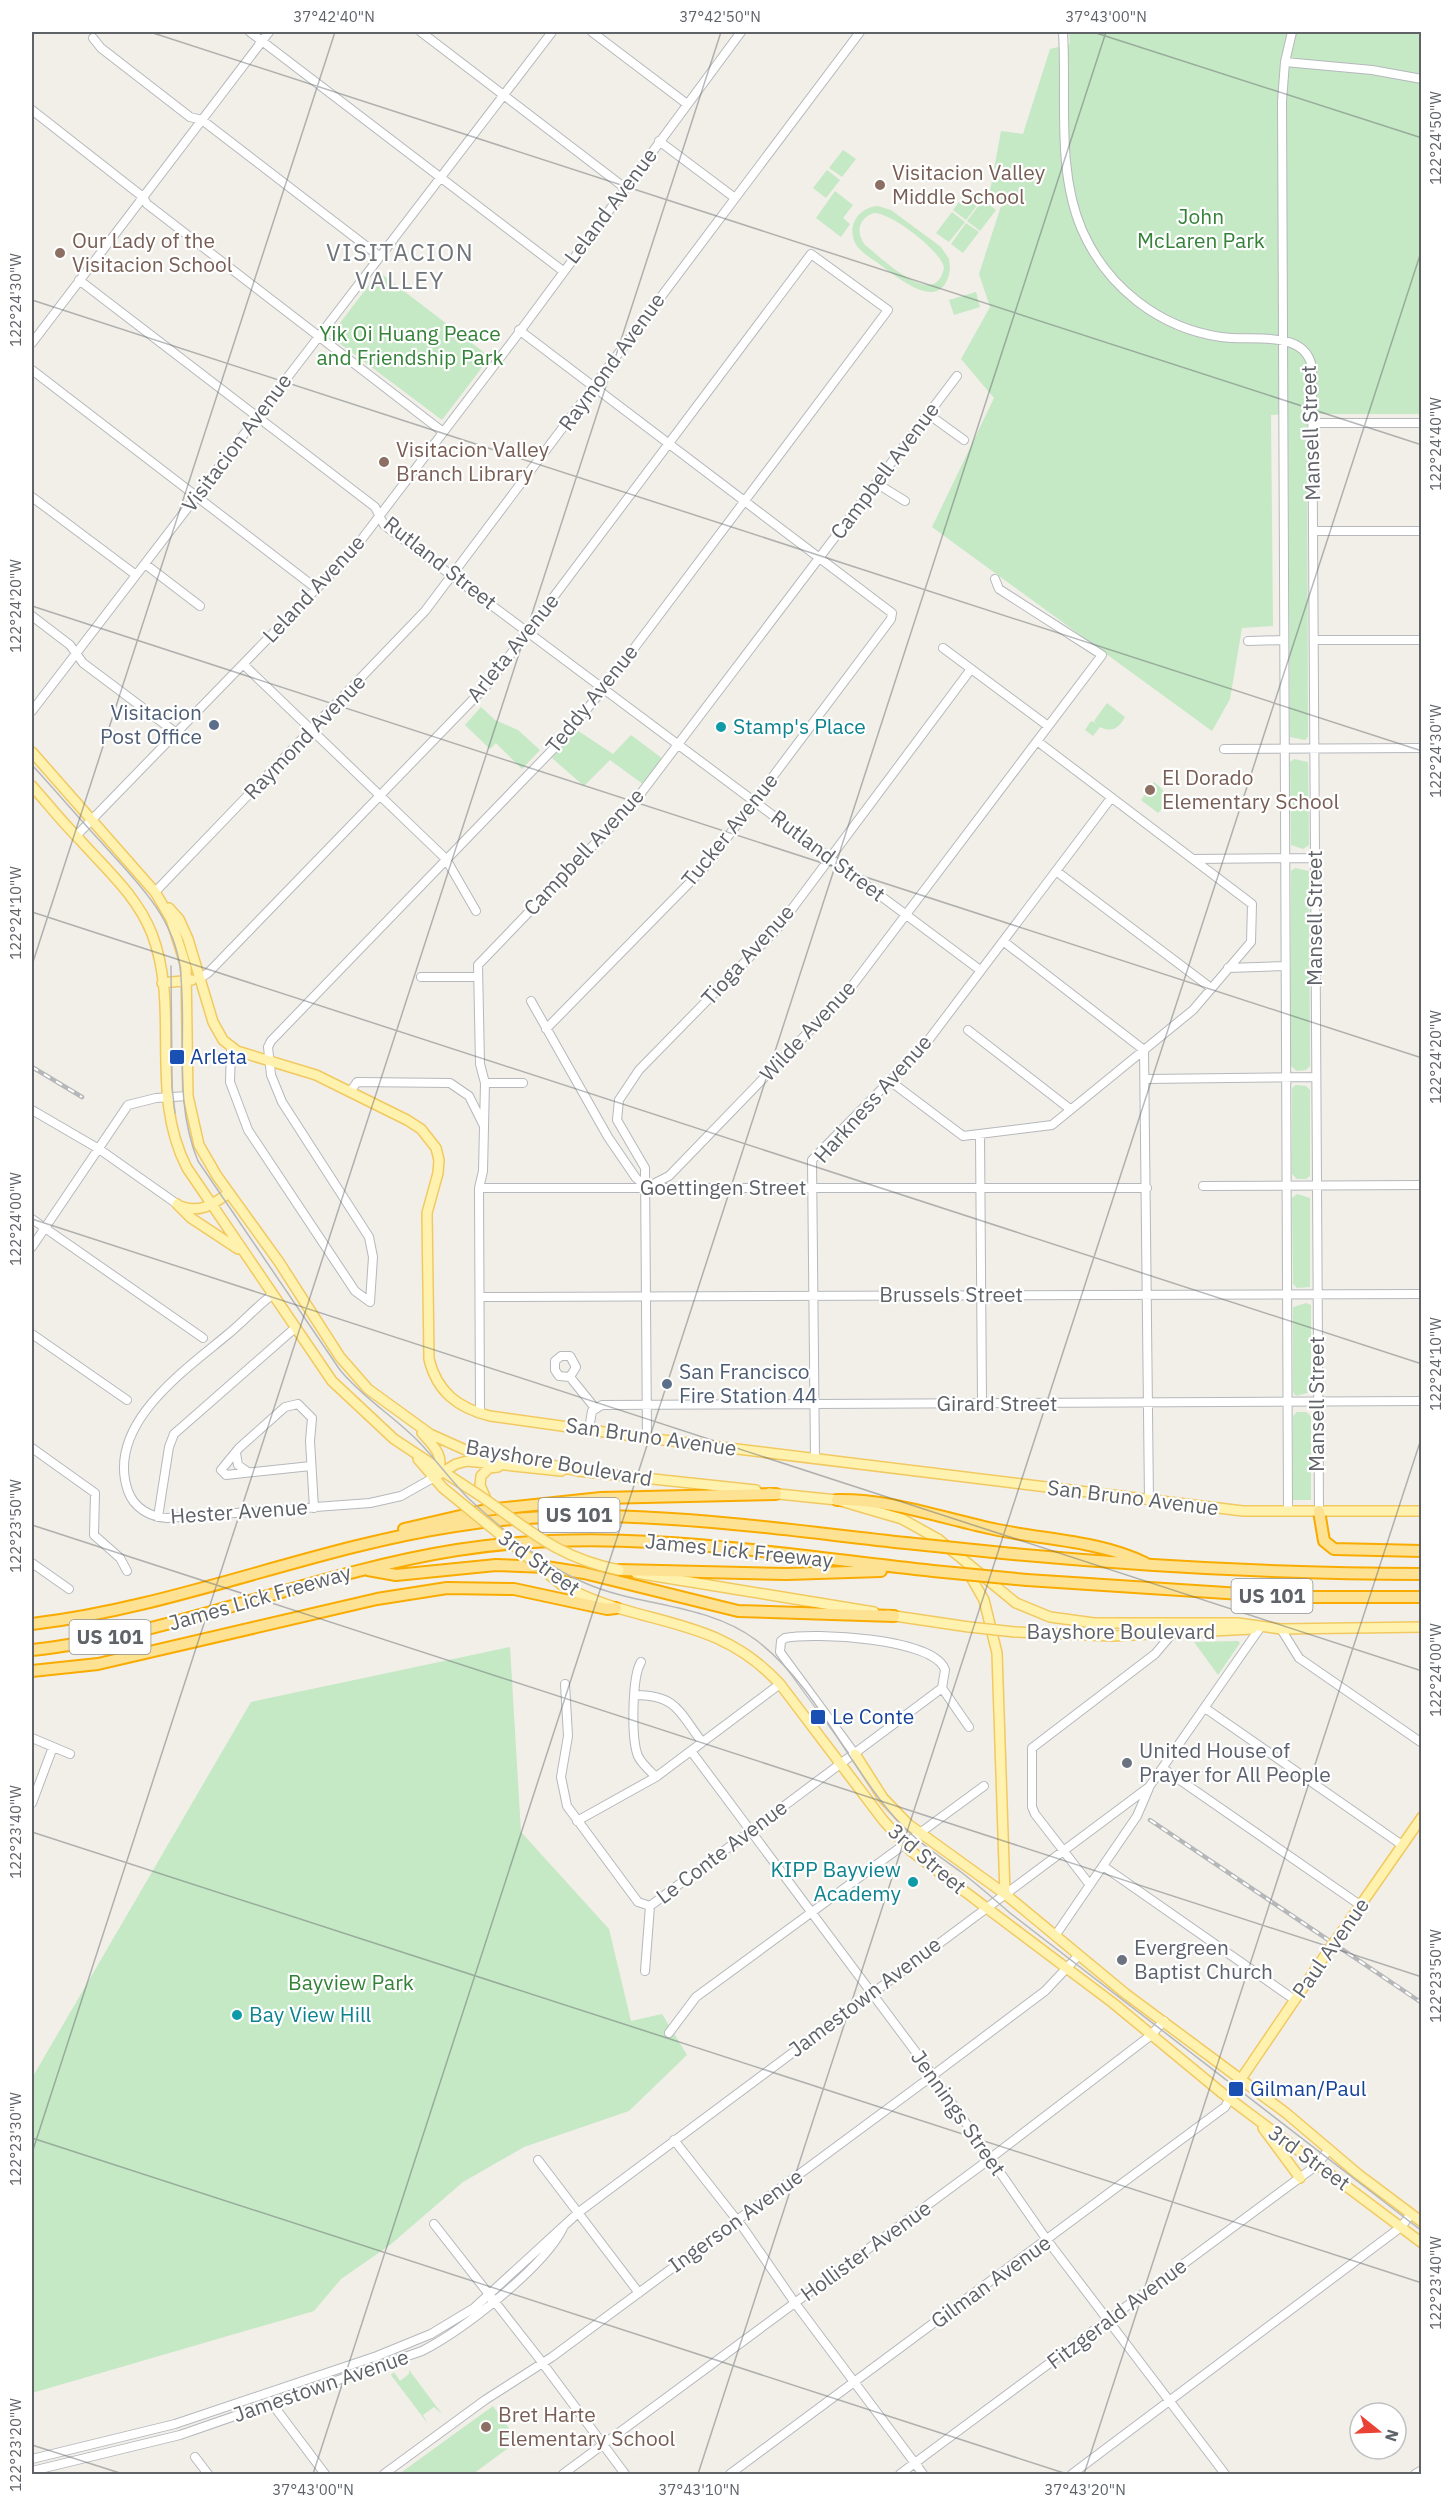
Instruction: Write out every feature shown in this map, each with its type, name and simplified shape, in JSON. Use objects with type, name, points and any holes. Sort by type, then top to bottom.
[{"type":"highway","points":[[355,1547],[432,1520],[504,1508],[626,1496],[776,1494]]},
{"type":"highway","points":[[837,1500],[880,1503],[999,1530],[1122,1552],[1150,1566]]},
{"type":"highway","points":[[1318,1511],[1321,1534],[1324,1541],[1334,1549],[1422,1551]]},
{"type":"highway","name":"James Lick Freeway","points":[[32,1624],[145,1605],[355,1547],[458,1525],[579,1515],[675,1519],[1150,1566],[1289,1572],[1422,1574]]},
{"type":"highway","name":"James Lick Freeway","points":[[32,1650],[105,1639],[365,1569],[483,1546],[604,1540],[682,1544],[1027,1580],[1288,1597],[1422,1596]]},
{"type":"highway","points":[[365,1569],[396,1575],[487,1566],[546,1567],[584,1573],[738,1611],[894,1616]]},
{"type":"highway","points":[[619,1570],[786,1574],[928,1570]]},
{"type":"highway","points":[[32,1671],[98,1664],[377,1599],[447,1587],[514,1588],[607,1609],[616,1608]]},
{"type":"main road","name":"Bayshore Boulevard","points":[[32,752],[155,892],[177,934],[188,981],[188,1096],[199,1145],[349,1369],[368,1389],[436,1437],[470,1452],[543,1463],[578,1471],[837,1500],[896,1516],[938,1539],[1016,1603],[1043,1616],[1094,1623],[1238,1623],[1260,1628],[1281,1629],[1422,1627]]},
{"type":"main road","name":"Bayshore Boulevard","points":[[32,786],[137,904],[153,937],[162,983],[166,1097],[178,1151],[242,1252],[342,1391],[381,1429],[439,1474],[486,1499],[554,1548],[587,1562],[619,1570],[894,1616],[1015,1632],[1093,1636],[1232,1632],[1260,1628]]},
{"type":"main road","points":[[155,892],[183,928],[217,1031],[231,1048]]},
{"type":"main road","name":"Arleta Avenue","points":[[162,983],[200,978]]},
{"type":"main road","name":"San Bruno Avenue","points":[[231,1048],[316,1075],[415,1124],[426,1134],[438,1153],[438,1173],[427,1214],[429,1359],[437,1380],[450,1398],[465,1408],[480,1413],[647,1438],[1149,1501],[1252,1512],[1422,1511]]},
{"type":"main road","points":[[177,1204],[192,1210],[211,1204],[229,1193]]},
{"type":"main road","points":[[177,1204],[191,1218],[242,1252]]},
{"type":"main road","points":[[410,1420],[438,1452],[441,1464],[439,1474]]},
{"type":"main road","points":[[439,1474],[467,1461],[578,1471]]},
{"type":"main road","points":[[486,1499],[480,1485],[484,1471],[504,1466]]},
{"type":"main road","name":"3rd Street","points":[[439,1474],[443,1488],[562,1585],[616,1608],[685,1625],[717,1637],[762,1665],[780,1684],[903,1843],[985,1908],[1068,1969],[1257,2119],[1422,2243]]},
{"type":"main road","points":[[938,1539],[975,1583],[990,1618],[997,1653],[1005,1894]]},
{"type":"main road","name":"3rd Street","points":[[855,1754],[883,1798],[918,1832],[1005,1894],[1079,1955],[1422,2222]]},
{"type":"main road","name":"Paul Avenue","points":[[1241,2079],[1422,1817]]},
{"type":"main road","points":[[1257,2119],[1300,2178]]},
{"type":"street","points":[[250,32],[563,270]]},
{"type":"street","points":[[32,343],[269,32]]},
{"type":"street","points":[[421,32],[625,188]]},
{"type":"street","name":"Visitacion Avenue","points":[[32,711],[552,32]]},
{"type":"street","points":[[592,32],[687,104]]},
{"type":"street","name":"Leland Avenue","points":[[76,836],[352,552],[741,32]]},
{"type":"street","name":"Raymond Avenue","points":[[155,892],[425,611],[860,32]]},
{"type":"street","points":[[1063,32],[1069,183],[1082,230],[1103,266],[1132,298],[1156,315],[1180,326],[1222,337],[1284,340]]},
{"type":"street","name":"Mansell Street","points":[[1288,1511],[1282,101],[1285,62],[1292,32]]},
{"type":"street","points":[[93,38],[101,48],[190,117],[202,120],[379,256]]},
{"type":"street","points":[[1285,62],[1379,70],[1422,79]]},
{"type":"street","points":[[32,110],[144,197],[147,204],[443,432]]},
{"type":"street","points":[[659,141],[735,198]]},
{"type":"street","name":"Teddy Avenue","points":[[269,1061],[268,1047],[271,1041],[559,742],[605,687],[888,310],[812,254]]},
{"type":"street","name":"Arleta Avenue","points":[[200,978],[208,973],[489,683],[812,254]]},
{"type":"street","name":"Rutland Street","points":[[79,280],[375,507],[384,525],[605,687],[980,970]]},
{"type":"street","points":[[519,330],[821,556]]},
{"type":"street","name":"Mansell Street","points":[[1284,340],[1304,350],[1311,361],[1313,423],[1318,1511]]},
{"type":"street","points":[[32,370],[317,589]]},
{"type":"street","name":"Campbell Avenue","points":[[480,1413],[479,1188],[483,1171],[485,1083],[480,1064],[478,965],[482,958],[632,805],[957,376]]},
{"type":"street","points":[[928,414],[964,440]]},
{"type":"street","points":[[1313,423],[1422,423]]},
{"type":"street","points":[[876,483],[905,501]]},
{"type":"street","points":[[32,497],[136,575]]},
{"type":"street","points":[[1313,531],[1422,531]]},
{"type":"street","name":"Tucker Avenue","points":[[546,1029],[705,867],[891,619],[892,613],[821,556]]},
{"type":"street","points":[[144,564],[200,606]]},
{"type":"street","name":"Wilde Avenue","points":[[647,1187],[669,1176],[849,990],[1102,655],[999,589],[994,579]]},
{"type":"street","points":[[32,616],[70,645],[82,663],[175,732]]},
{"type":"street","points":[[1248,640],[1284,640]]},
{"type":"street","points":[[1314,640],[1422,640]]},
{"type":"street","points":[[943,648],[1048,726]]},
{"type":"street","points":[[244,665],[446,859],[476,911]]},
{"type":"street","name":"Tioga Avenue","points":[[647,1187],[645,1168],[617,1120],[616,1112],[624,1090],[639,1070],[777,929],[970,669]]},
{"type":"street","points":[[890,1081],[963,1136],[1052,1125],[1193,1010],[1251,942],[1252,904],[1037,741]]},
{"type":"street","points":[[1224,749],[1422,748]]},
{"type":"street","name":"Harkness Avenue","points":[[815,1459],[812,1160],[924,1046],[1111,798]]},
{"type":"street","points":[[1192,859],[1315,858]]},
{"type":"street","points":[[1056,871],[1211,988]]},
{"type":"street","points":[[1003,941],[1144,1050],[1149,1295],[1149,1501]]},
{"type":"street","points":[[1228,968],[1285,966]]},
{"type":"street","points":[[421,977],[478,977]]},
{"type":"street","points":[[531,1000],[608,1137],[636,1178],[647,1187],[647,1438]]},
{"type":"street","points":[[968,1030],[1070,1110]]},
{"type":"street","points":[[231,1048],[230,1082],[248,1130],[355,1291],[370,1302],[373,1257],[369,1237],[282,1102],[271,1075],[269,1061]]},
{"type":"street","points":[[1146,1079],[1316,1077]]},
{"type":"street","points":[[350,1092],[357,1082],[450,1083],[469,1096],[483,1124]]},
{"type":"street","points":[[485,1083],[524,1083]]},
{"type":"street","points":[[32,1247],[128,1106],[166,1097],[188,1096]]},
{"type":"street","points":[[32,1110],[99,1149],[177,1204]]},
{"type":"street","points":[[980,1135],[982,1404]]},
{"type":"street","points":[[1203,1186],[1422,1185]]},
{"type":"street","name":"Goettingen Street","points":[[479,1188],[1147,1188]]},
{"type":"street","points":[[32,1219],[203,1338]]},
{"type":"street","name":"Brussels Street","points":[[480,1297],[1422,1294]]},
{"type":"street","name":"Hester Avenue","points":[[272,1295],[168,1383],[150,1404],[137,1426],[124,1465],[127,1489],[137,1505],[158,1517],[314,1508],[385,1501],[401,1496],[439,1474]]},
{"type":"street","points":[[158,1517],[169,1447],[174,1434],[295,1328]]},
{"type":"street","points":[[32,1334],[127,1400]]},
{"type":"street","points":[[570,1377],[595,1408],[589,1429]]},
{"type":"street","name":"Girard Street","points":[[595,1408],[602,1405],[647,1404],[1149,1404],[1422,1401]]},
{"type":"street","points":[[311,1466],[226,1475],[221,1470],[285,1407],[294,1404],[303,1406],[312,1418],[311,1466],[314,1508]]},
{"type":"street","points":[[32,1448],[94,1493],[97,1498],[94,1535],[120,1558],[127,1571]]},
{"type":"street","points":[[236,1454],[238,1465],[252,1473]]},
{"type":"street","points":[[32,1563],[69,1589]]},
{"type":"street","name":"Jamestown Avenue","points":[[35,2470],[180,2435],[422,2351],[452,2335],[491,2298],[553,2247],[566,2224],[579,2212],[1149,1786],[1164,1769],[1260,1628]]},
{"type":"street","points":[[1281,1629],[1299,1658],[1422,1743]]},
{"type":"street","points":[[1090,1885],[1062,1851],[1032,1807],[1030,1753],[1035,1743],[1155,1654],[1172,1634]]},
{"type":"street","points":[[855,1754],[780,1652],[781,1641],[790,1637],[871,1638],[898,1643],[940,1661],[945,1670],[942,1688],[969,1727]]},
{"type":"street","points":[[641,1662],[635,1675],[635,1743],[638,1757],[656,1778]]},
{"type":"street","name":"Le Conte Avenue","points":[[565,1684],[567,1736],[561,1777],[567,1806],[638,1902],[650,1906],[942,1688]]},
{"type":"street","points":[[577,1821],[656,1778],[780,1684]]},
{"type":"street","points":[[635,1695],[657,1695],[667,1699],[675,1705],[702,1742]]},
{"type":"street","points":[[1205,1708],[1402,1845]]},
{"type":"street","points":[[32,1738],[70,1754]]},
{"type":"street","points":[[32,1803],[53,1747]]},
{"type":"street","name":"Jennings Street","points":[[691,1750],[871,1992],[1047,2240],[1110,2320],[1225,2475]]},
{"type":"street","points":[[1164,1769],[1360,1905]]},
{"type":"street","points":[[669,2033],[696,1997],[918,1832],[984,1786]]},
{"type":"street","points":[[1055,1936],[1137,1816],[1149,1786]]},
{"type":"street","points":[[1103,1866],[1295,2000]]},
{"type":"street","points":[[645,1971],[650,1906]]},
{"type":"street","name":"Ingerson Avenue","points":[[384,2475],[485,2400],[542,2363],[639,2293],[1046,1991],[1079,1955]]},
{"type":"street","name":"Hollister Avenue","points":[[563,2475],[989,2158],[1150,2036],[1164,2021]]},
{"type":"street","name":"Gilman Avenue","points":[[730,2475],[1225,2107],[1241,2079]]},
{"type":"street","points":[[674,2140],[737,2220],[795,2303],[924,2475]]},
{"type":"street","name":"Fitzgerald Avenue","points":[[900,2475],[1300,2178],[1317,2165],[1329,2149]]},
{"type":"street","points":[[538,2160],[639,2293]]},
{"type":"street","points":[[1072,2475],[1401,2227],[1411,2214]]},
{"type":"street","points":[[434,2224],[625,2475]]},
{"type":"street","name":"Jamestown Avenue","points":[[34,2459],[178,2423],[265,2394],[418,2340],[491,2298]]},
{"type":"street","points":[[265,2394],[325,2475]]},
{"type":"street","points":[[178,2423],[180,2435]]},
{"type":"street","points":[[195,2457],[208,2475]]},
{"type":"street","points":[[34,2459],[35,2470]]},
{"type":"street","points":[[1415,2475],[1422,2470]]},
{"type":"green space","name":"John McLaren Park","points":[[1069,32],[1421,32],[1421,414],[1307,414],[1308,737],[1305,740],[1290,737],[1288,414],[1271,415],[1273,626],[1242,628],[1230,699],[1212,731],[932,527],[994,398],[961,359],[990,307],[979,274],[1003,200],[990,191],[1001,131],[1023,134],[1050,49],[1070,44]]},
{"type":"green space","points":[[843,150],[856,159],[842,177],[829,168]]},
{"type":"green space","points":[[827,170],[840,180],[826,198],[813,188]]},
{"type":"green space","points":[[969,189],[982,199],[966,220],[953,210]]},
{"type":"green space","points":[[835,191],[853,205],[843,218],[850,224],[841,237],[816,218]]},
{"type":"green space","points":[[983,200],[996,210],[980,231],[967,221]]},
{"type":"green space","points":[[878,206],[891,210],[941,247],[949,259],[950,269],[946,283],[939,290],[930,292],[910,285],[862,252],[857,246],[852,232],[853,226],[859,214]],"holes":[[[882,214],[903,225],[934,252],[944,268],[939,280],[930,285],[919,283],[895,269],[865,245],[859,230],[862,222],[869,215]]]},
{"type":"green space","points":[[952,212],[965,222],[949,242],[936,233]]},
{"type":"green space","points":[[966,223],[979,232],[963,253],[951,244]]},
{"type":"green space","name":"Yik Oi Huang Peace and Friendship Park","points":[[379,272],[490,357],[442,420],[330,336]]},
{"type":"green space","points":[[976,292],[980,307],[954,315],[949,300]]},
{"type":"green space","points":[[1107,703],[1125,717],[1115,728],[1108,730],[1100,727],[1093,736],[1085,730],[1091,721],[1096,723],[1094,721]]},
{"type":"green space","points":[[481,707],[495,720],[518,730],[540,750],[522,769],[496,743],[490,749],[465,725]]},
{"type":"green space","points":[[577,730],[613,754],[631,735],[663,759],[644,785],[610,760],[584,786],[552,758]]},
{"type":"green space","points":[[1294,759],[1308,762],[1309,845],[1303,849],[1291,845],[1290,762]]},
{"type":"green space","points":[[1154,782],[1162,789],[1165,797],[1164,805],[1158,813],[1141,800]]},
{"type":"green space","points":[[1295,868],[1309,871],[1310,1066],[1306,1070],[1297,1071],[1291,1066],[1291,871]]},
{"type":"green space","points":[[1296,1085],[1306,1086],[1310,1090],[1310,1176],[1306,1179],[1297,1179],[1292,1174],[1292,1088]]},
{"type":"green space","points":[[1297,1194],[1310,1198],[1310,1287],[1297,1288],[1293,1284],[1292,1198]]},
{"type":"green space","points":[[1306,1303],[1311,1305],[1311,1392],[1296,1396],[1293,1392],[1293,1307]]},
{"type":"green space","points":[[1297,1412],[1306,1412],[1311,1416],[1311,1500],[1293,1500],[1293,1416]]},
{"type":"green space","points":[[1238,1641],[1240,1643],[1218,1675],[1194,1642]]},
{"type":"green space","name":"Bayview Park","points":[[510,1647],[521,1832],[609,1929],[631,2021],[662,2014],[687,2055],[629,2111],[524,2147],[463,2182],[390,2245],[341,2279],[314,2311],[32,2393],[32,2078],[251,1702]]},
{"type":"green space","points":[[409,2370],[442,2414],[434,2407],[423,2415],[428,2424],[391,2375],[394,2372],[400,2381],[409,2374]]},
{"type":"green space","name":"Bret Harte Elementary School","points":[[493,2406],[518,2441],[473,2474],[399,2474]]},
{"type":"tram line","points":[[32,765],[151,899],[170,931],[180,967],[185,1113],[198,1161],[349,1380],[420,1443],[468,1498],[509,1534],[553,1566],[606,1591],[716,1619],[756,1640],[795,1678],[827,1721],[872,1790],[914,1837],[1422,2231]]},
{"type":"tram line","points":[[171,966],[172,1087],[175,1113]]},
{"type":"railway","points":[[32,1067],[82,1097]]},
{"type":"railway","points":[[1150,1820],[1422,2003]]},
{"type":"place","name":"Visitacion Valley Middle School","points":[[880,185]]},
{"type":"place","name":"Our Lady of the Visitacion School","points":[[60,253]]},
{"type":"place","name":"Visitacion Valley Branch Library","points":[[384,462]]},
{"type":"place","name":"Visitacion Post Office","points":[[214,725]]},
{"type":"place","name":"Stamp's Place","points":[[721,727]]},
{"type":"place","name":"El Dorado Elementary School","points":[[1150,790]]},
{"type":"place","name":"Arleta","points":[[177,1057]]},
{"type":"place","name":"San Francisco Fire Station 44","points":[[667,1384]]},
{"type":"place","name":"Le Conte","points":[[818,1717]]},
{"type":"place","name":"United House of Prayer for All People","points":[[1127,1763]]},
{"type":"place","name":"KIPP Bayview Academy","points":[[913,1882]]},
{"type":"place","name":"Evergreen Baptist Church","points":[[1122,1960]]},
{"type":"place","name":"Bay View Hill","points":[[237,2015]]},
{"type":"place","name":"Gilman/Paul","points":[[1236,2089]]},
{"type":"place","name":"Bret Harte Elementary School","points":[[486,2427]]},
{"type":"district","name":"VISITACION VALLEY","points":[[400,267]]}]
